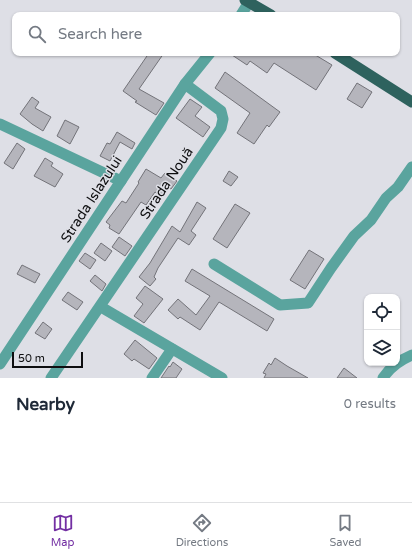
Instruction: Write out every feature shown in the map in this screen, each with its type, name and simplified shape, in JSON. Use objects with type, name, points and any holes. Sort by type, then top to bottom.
[{"type":"main road","points":[[247,1],[266,12]]},
{"type":"main road","points":[[340,56],[412,102]]},
{"type":"street","points":[[242,12],[247,1]]},
{"type":"street","name":"Strada Islazului","points":[[0,364],[185,84],[208,56]]},
{"type":"street","name":"Strada Nouă","points":[[51,378],[221,128],[223,119],[220,111],[185,84]]},
{"type":"street","points":[[0,124],[121,180]]},
{"type":"street","points":[[214,264],[280,305],[308,303],[330,268],[354,236],[371,220],[386,198],[398,187],[412,167]]},
{"type":"street","points":[[100,307],[222,378]]},
{"type":"street","points":[[152,378],[172,349]]},
{"type":"street","points":[[383,377],[402,359],[412,355]]},
{"type":"building","points":[[147,56],[162,56],[139,89],[164,103],[156,115],[135,102],[137,101],[123,91]]},
{"type":"building","points":[[234,56],[317,56],[332,65],[316,90],[274,63],[267,73],[250,61],[247,65]]},
{"type":"building","points":[[225,72],[280,112],[269,127],[267,125],[254,144],[237,133],[250,113],[215,88]]},
{"type":"building","points":[[357,83],[372,92],[362,108],[347,99]]},
{"type":"building","points":[[32,97],[39,102],[35,108],[51,117],[43,131],[20,114]]},
{"type":"building","points":[[190,99],[202,107],[195,116],[210,127],[203,137],[176,118]]},
{"type":"building","points":[[65,120],[79,127],[70,144],[57,136]]},
{"type":"building","points":[[117,132],[135,143],[132,149],[120,142],[110,161],[100,156],[107,143],[110,144]]},
{"type":"building","points":[[17,143],[25,149],[13,169],[4,163]]},
{"type":"building","points":[[45,158],[53,163],[51,166],[63,174],[55,187],[34,176]]},
{"type":"building","points":[[146,169],[161,178],[165,173],[177,181],[171,189],[167,187],[161,196],[155,192],[146,205],[141,202],[119,234],[109,228],[110,225],[106,222],[122,201],[126,203]]},
{"type":"building","points":[[229,171],[238,177],[231,186],[223,181]]},
{"type":"building","points":[[197,202],[206,208],[191,231],[196,235],[189,245],[178,238],[158,268],[154,277],[156,279],[150,286],[139,277],[150,263],[172,226],[180,232]]},
{"type":"building","points":[[235,204],[250,213],[227,248],[213,239]]},
{"type":"building","points":[[119,237],[132,246],[125,256],[112,247]]},
{"type":"building","points":[[101,243],[112,251],[105,261],[94,253]]},
{"type":"building","points":[[309,250],[324,259],[305,289],[290,280]]},
{"type":"building","points":[[85,253],[96,260],[90,269],[79,261]]},
{"type":"building","points":[[22,265],[40,274],[35,283],[17,274]]},
{"type":"building","points":[[192,269],[274,319],[267,331],[219,302],[200,330],[180,317],[178,319],[168,310],[178,299],[196,315],[210,296],[185,281]]},
{"type":"building","points":[[95,275],[106,284],[102,291],[90,281]]},
{"type":"building","points":[[145,286],[163,299],[144,323],[134,316],[143,304],[136,298]]},
{"type":"building","points":[[68,292],[83,302],[77,310],[62,300]]},
{"type":"building","points":[[43,322],[52,329],[45,339],[35,333]]},
{"type":"building","points":[[135,340],[157,358],[149,369],[134,359],[132,361],[124,354]]},
{"type":"building","points":[[275,358],[308,378],[264,378],[266,374],[263,373],[269,363],[271,365]]},
{"type":"building","points":[[173,362],[182,369],[176,378],[161,378],[169,366],[170,367]]},
{"type":"building","points":[[344,368],[357,378],[337,378]]}]
